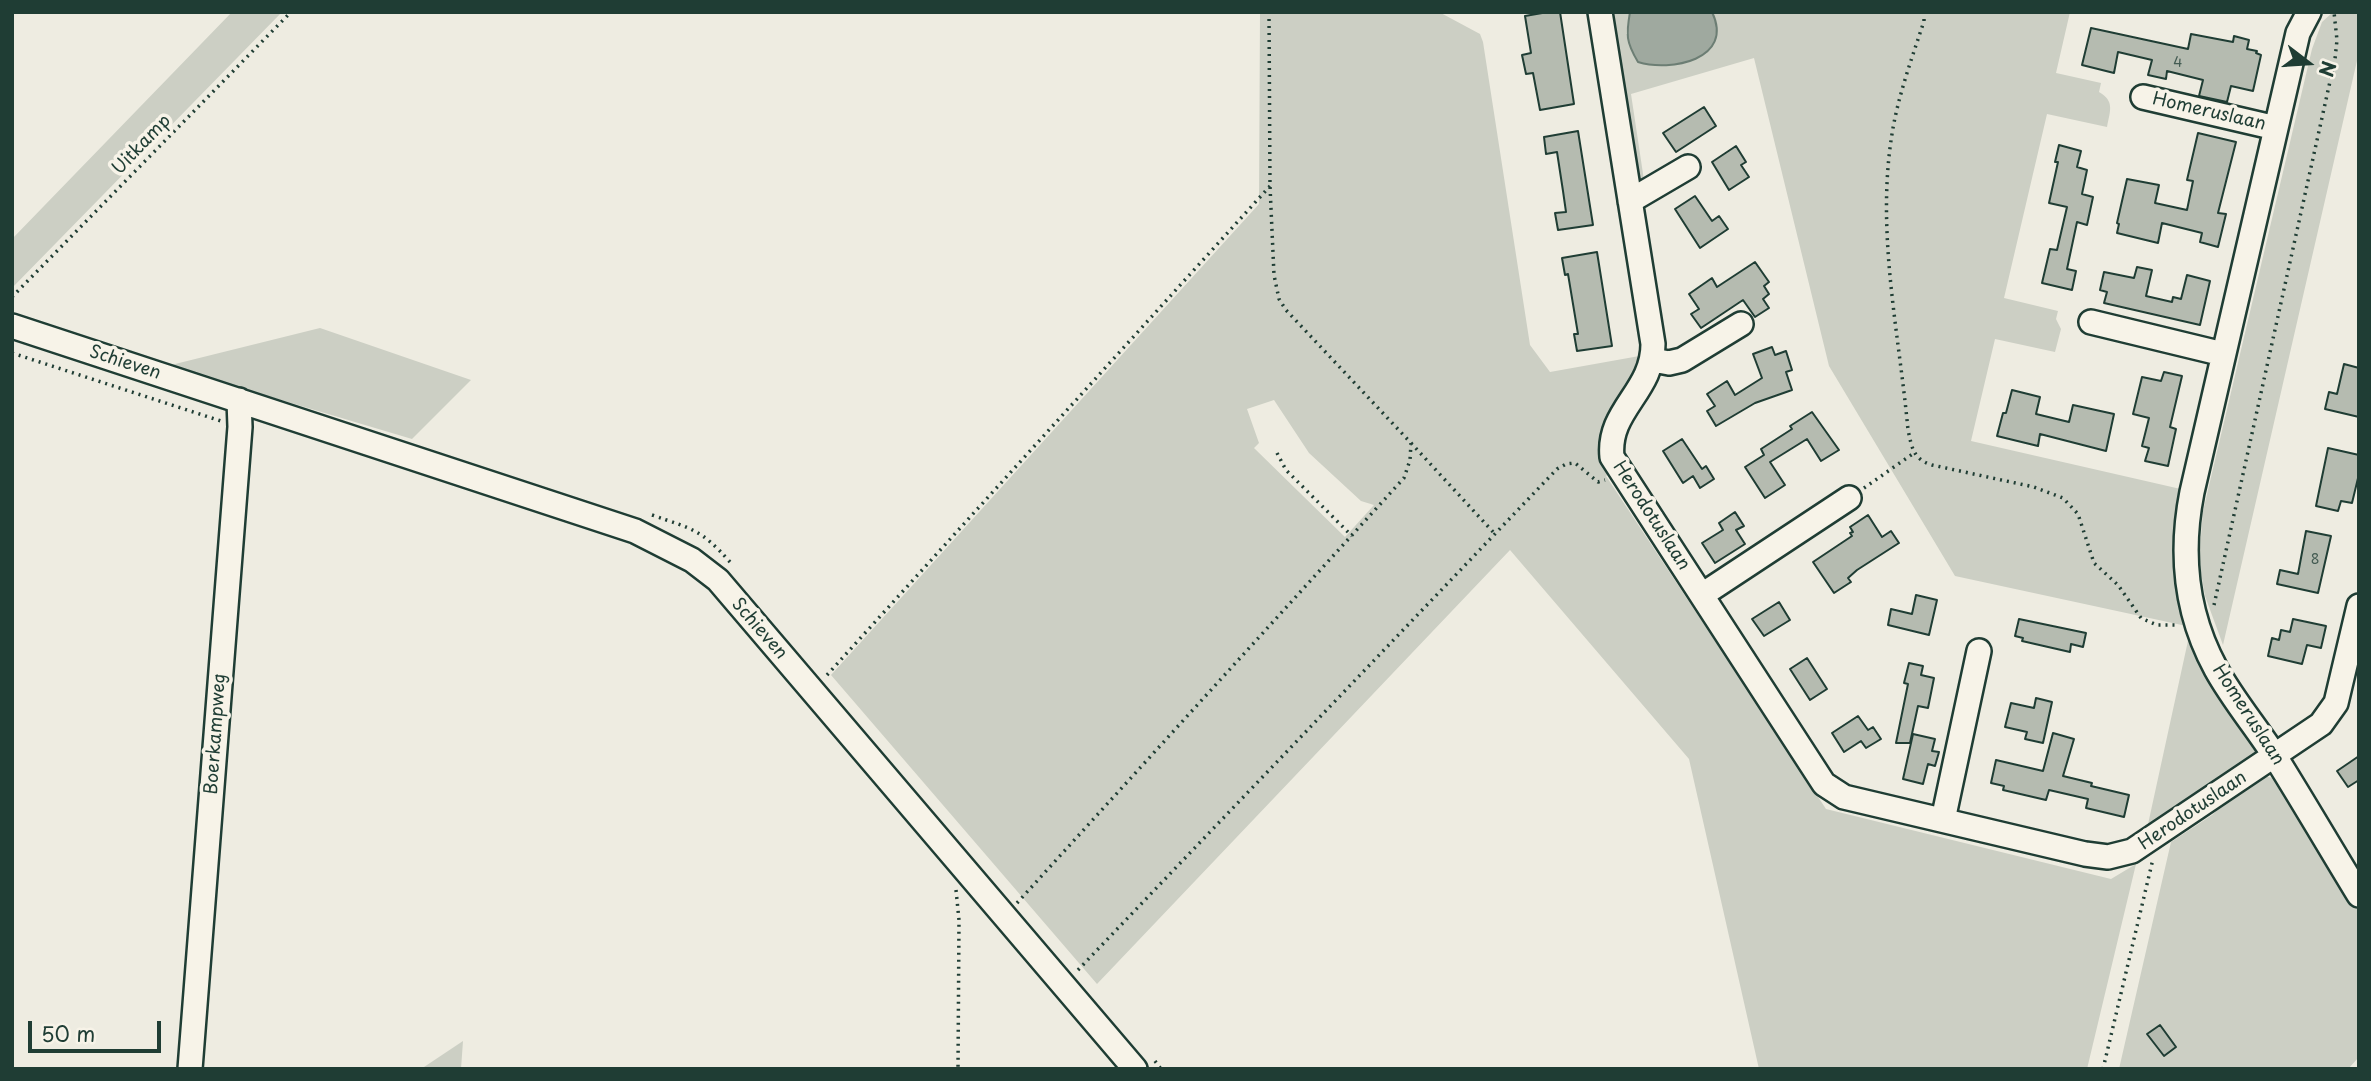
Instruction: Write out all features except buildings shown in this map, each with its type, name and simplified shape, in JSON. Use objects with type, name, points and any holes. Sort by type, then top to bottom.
[{"type":"street","points":[[1600,12],[1653,344],[1653,360],[1669,363],[1682,360],[1741,324]]},
{"type":"street","name":"Homeruslaan","points":[[2309,12],[2298,33],[2192,492],[2185,532],[2186,573],[2197,624],[2217,670],[2275,756],[2359,895]]},
{"type":"street","name":"Homeruslaan","points":[[2143,97],[2276,128]]},
{"type":"street","points":[[1630,201],[1688,167]]},
{"type":"street","points":[[2091,322],[2224,354]]},
{"type":"street","name":"Schieven","points":[[12,326],[635,531],[692,560],[718,580],[1135,1069]]},
{"type":"street","name":"Herodotuslaan","points":[[1653,360],[1646,379],[1615,425],[1611,442],[1612,457],[1824,784],[1844,797],[2085,854],[2108,857],[2132,851],[2321,724],[2336,703],[2359,606]]},
{"type":"street","name":"Boerkampweg","points":[[190,1069],[240,427],[239,400]]},
{"type":"street","points":[[1702,595],[1849,498]]},
{"type":"street","points":[[1943,820],[1979,651]]},
{"type":"path","name":"Uitkamp","points":[[12,297],[291,12]]},
{"type":"path","points":[[1269,12],[1270,186],[1279,299],[1286,310],[1495,534]]},
{"type":"path","points":[[1924,12],[1924,21],[1896,109],[1891,136],[1886,231],[1908,430],[1914,453],[1918,458],[1932,464],[2041,489],[2063,498],[2078,514],[2094,563],[2118,585],[2141,618],[2157,625],[2197,624],[2211,620],[2335,58],[2337,40],[2334,12]]},
{"type":"path","points":[[835,685],[827,674],[1270,186]]},
{"type":"path","points":[[12,353],[240,427]]},
{"type":"path","points":[[1018,902],[1404,478],[1410,460],[1411,443]]},
{"type":"path","points":[[1277,453],[1286,470],[1352,536]]},
{"type":"path","points":[[1849,498],[1914,453]]},
{"type":"path","points":[[1078,970],[1558,469],[1575,463],[1598,482],[1619,470]]},
{"type":"path","name":"Schieven","points":[[649,514],[698,531],[711,540],[736,570]]},
{"type":"path","points":[[2103,1069],[2159,834]]},
{"type":"path","points":[[958,1069],[959,920],[956,880],[964,868]]},
{"type":"shaded area","points":[[232,12],[282,12],[12,288],[12,239]]},
{"type":"shaded area","points":[[1260,12],[1439,12],[1480,34],[1530,345],[1550,372],[1645,355],[1612,472],[1606,476],[1826,809],[2111,879],[2136,864],[2087,1069],[1759,1069],[1689,759],[1510,550],[1097,984],[831,675],[1259,204]],"holes":[[[1274,400],[1309,453],[1361,501],[1374,505],[1345,537],[1254,448],[1259,443],[1247,409]]]},
{"type":"shaded area","points":[[1608,12],[1630,12],[1626,34],[1716,21],[1712,12],[2070,12],[2056,73],[2101,83],[2099,92],[2107,99],[2110,107],[2107,127],[2047,114],[2004,298],[2058,311],[2056,319],[2061,329],[2055,352],[1995,339],[1971,441],[2185,490],[2179,548],[2254,742],[2257,753],[2253,761],[2145,838],[2191,627],[1955,576],[1829,366],[1754,58],[1631,94],[1645,187],[1637,185]]},
{"type":"shaded area","points":[[1630,12],[1712,12],[1717,28],[1715,41],[1707,52],[1682,63],[1651,65],[1638,62],[1628,38]]},
{"type":"shaded area","points":[[2333,12],[2359,12],[2359,52],[2223,645],[2205,596],[2199,561],[2203,511],[2312,49],[2322,22]]},
{"type":"shaded area","points":[[320,328],[471,380],[412,439],[167,366]]},
{"type":"shaded area","points":[[2258,775],[2278,779],[2359,910],[2359,1057],[2348,1069],[2119,1069],[2171,842],[2212,815]]},
{"type":"shaded area","points":[[463,1041],[461,1069],[421,1069]]}]
